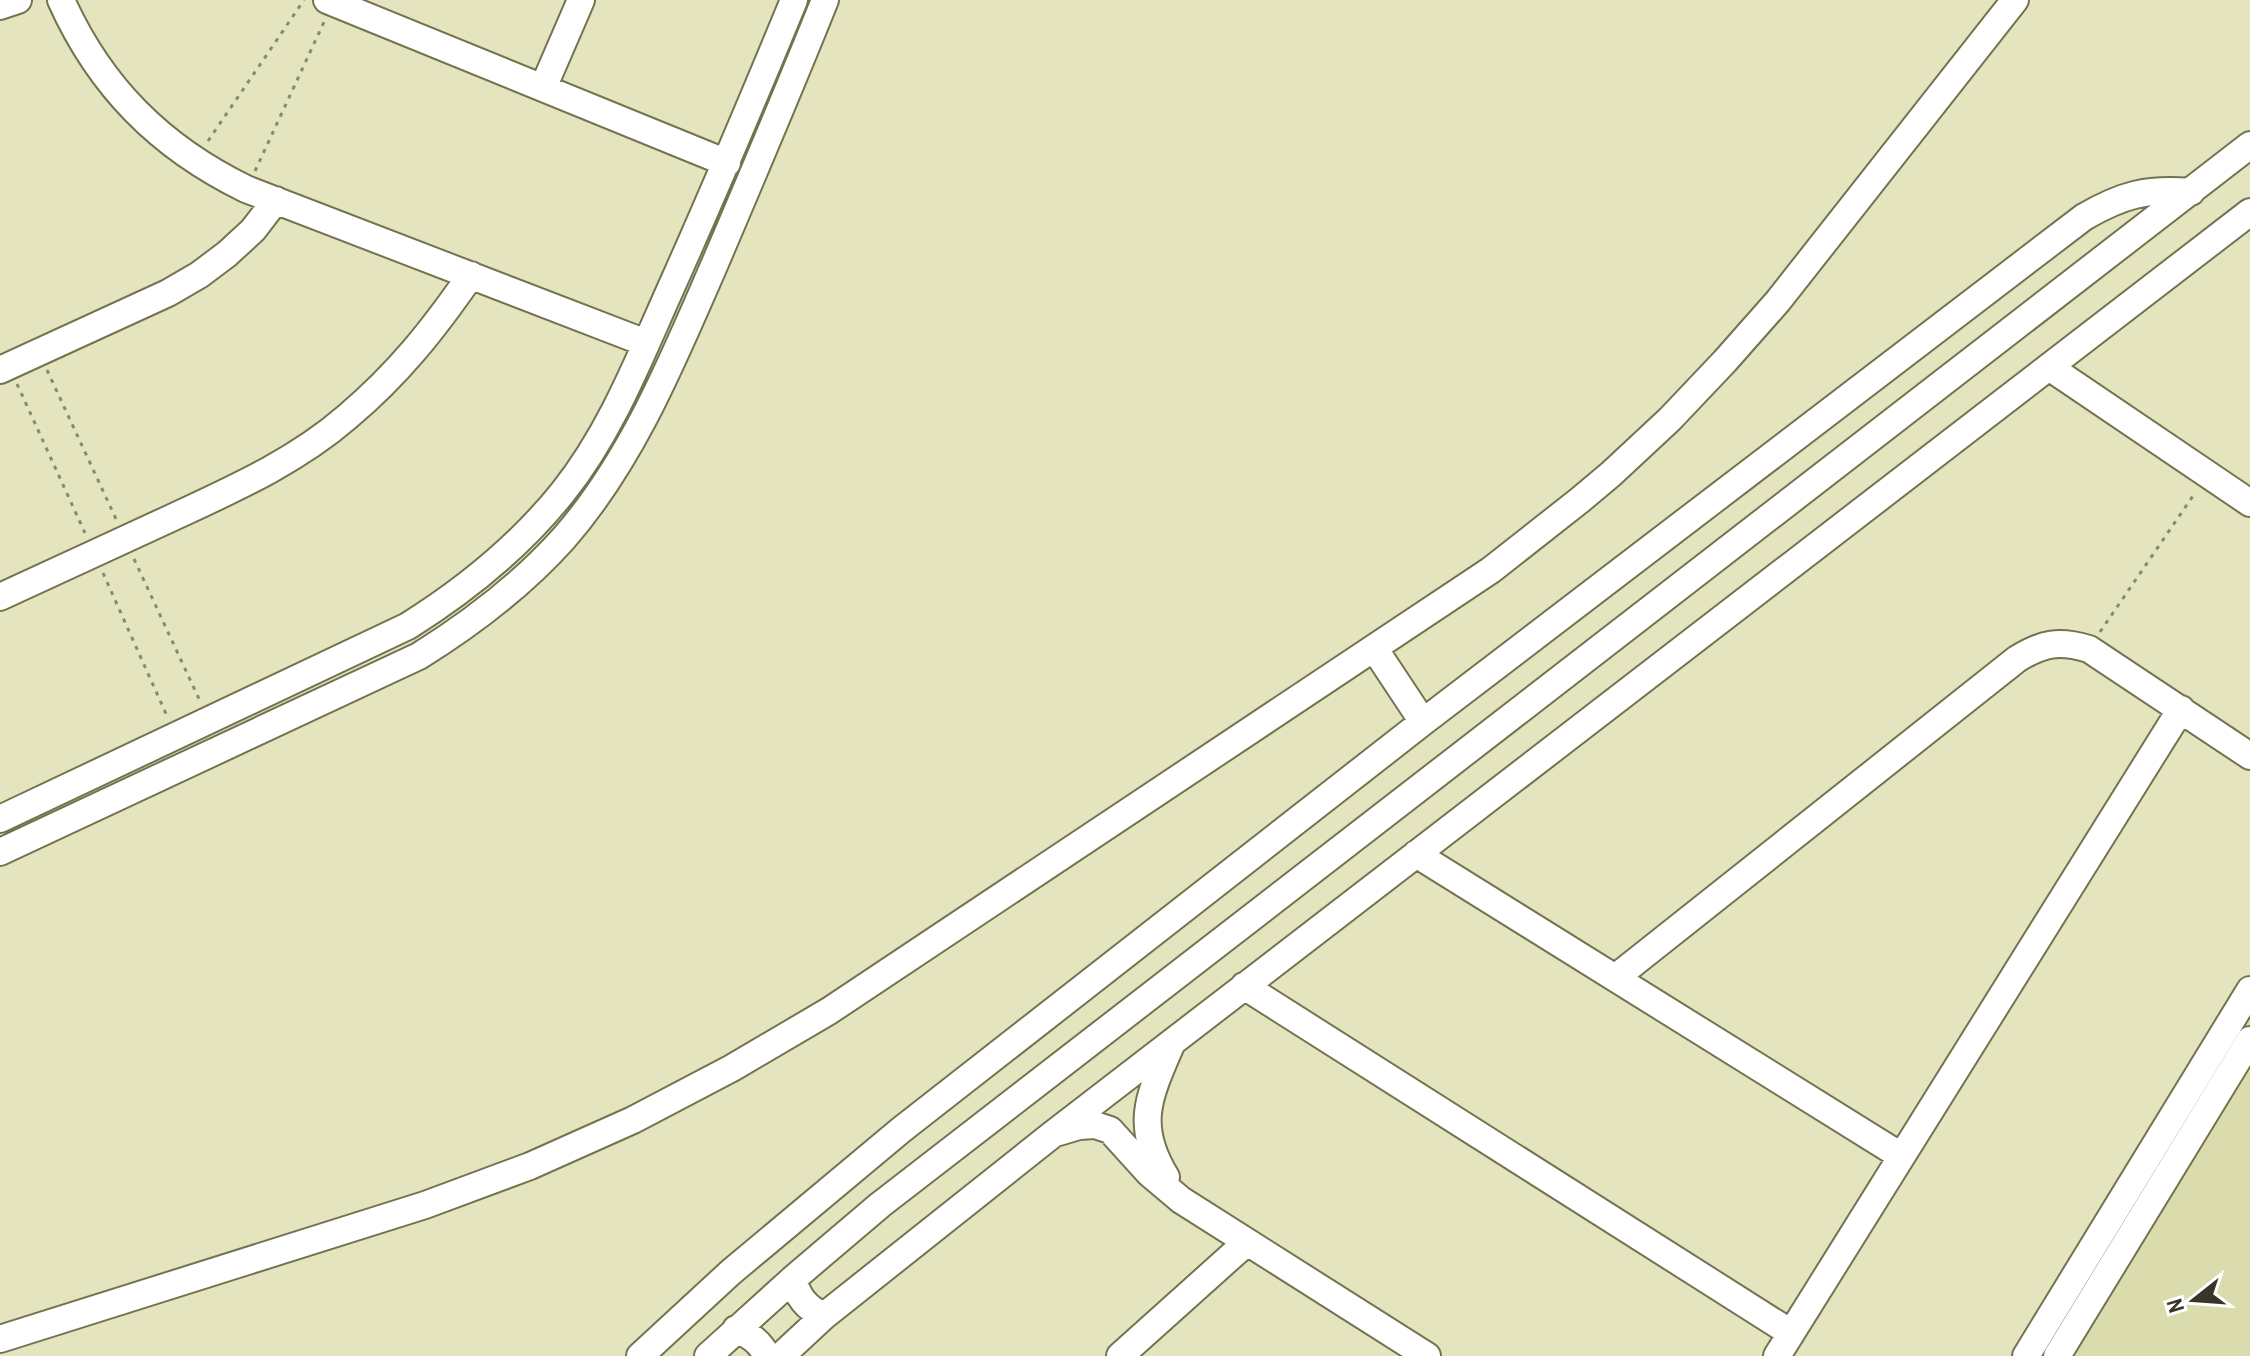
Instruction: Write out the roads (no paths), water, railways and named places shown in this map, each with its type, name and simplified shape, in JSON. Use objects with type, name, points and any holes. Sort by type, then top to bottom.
[{"type":"street","points":[[0,6],[18,0]]},
{"type":"street","points":[[61,0],[74,29],[126,103],[159,134],[195,161],[246,189],[646,343]]},
{"type":"street","points":[[543,88],[581,0]]},
{"type":"street","points":[[0,819],[408,626],[452,598],[520,540],[563,492],[619,404],[727,163],[794,0]]},
{"type":"street","points":[[0,852],[419,656],[459,631],[531,572],[593,501],[642,420],[681,341],[825,0]]},
{"type":"street","points":[[0,1339],[425,1205],[530,1166],[633,1120],[732,1068],[829,1011],[1491,570],[1580,500],[1670,419],[1778,301],[2015,0]]},
{"type":"street","points":[[330,2],[727,163]]},
{"type":"street","points":[[708,1356],[793,1279],[918,1176],[2250,145]]},
{"type":"street","points":[[640,1356],[731,1272],[888,1140],[1423,722],[2084,217],[2108,203],[2135,193],[2163,190],[2191,192]]},
{"type":"street","points":[[0,370],[168,293],[199,275],[253,230],[276,200]]},
{"type":"street","points":[[781,1356],[824,1316],[1053,1134],[2250,212]]},
{"type":"street","points":[[0,597],[237,488],[293,457],[344,419],[392,376],[434,328],[471,275]]},
{"type":"street","points":[[2049,367],[2250,503]]},
{"type":"street","points":[[1615,978],[2033,649],[2051,644],[2071,644],[2089,649],[2250,756]]},
{"type":"street","points":[[1374,648],[1423,722]]},
{"type":"street","points":[[1777,1356],[2181,709]]},
{"type":"street","points":[[1416,854],[1901,1156]]},
{"type":"street","points":[[1244,986],[1791,1333]]},
{"type":"street","points":[[2057,1356],[2132,1207],[2250,990]]},
{"type":"street","points":[[2026,1356],[2250,1040]]},
{"type":"street","points":[[1172,1042],[1152,1090],[1147,1112],[1148,1135],[1154,1157],[1181,1200]]},
{"type":"street","points":[[1053,1134],[1079,1126],[1095,1125],[1110,1130],[1149,1173],[1181,1200],[1427,1356]]},
{"type":"street","points":[[1120,1356],[1247,1242]]},
{"type":"street","points":[[793,1279],[803,1302],[812,1311],[824,1316]]},
{"type":"street","points":[[736,1329],[758,1342],[767,1356]]}]
